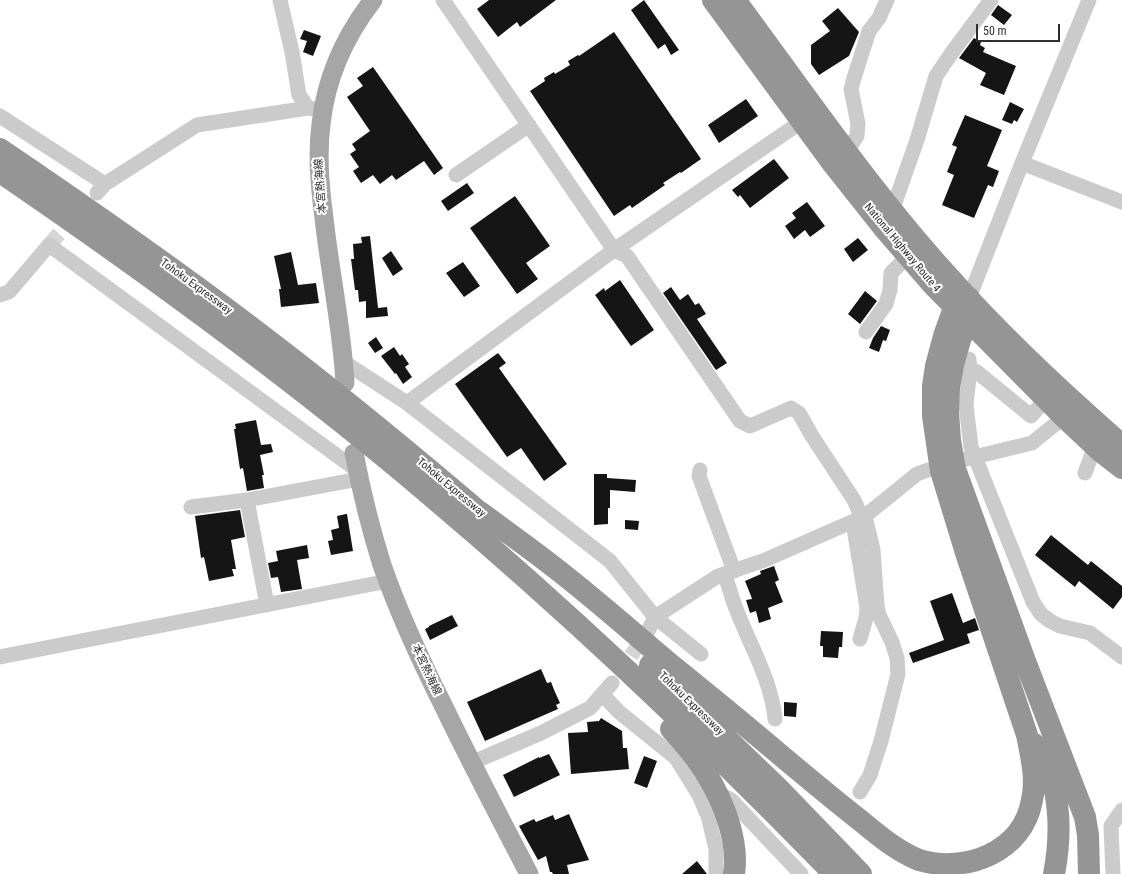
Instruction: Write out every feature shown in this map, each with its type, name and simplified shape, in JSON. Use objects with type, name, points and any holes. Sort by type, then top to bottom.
[{"type":"highway","name":"National Highway Route 4","points":[[713,0],[801,122],[846,181],[908,256],[964,309],[1064,417],[1095,446],[1122,468]]},
{"type":"highway","name":"National Highway Route 4","points":[[736,0],[892,211],[947,276],[964,309],[1009,340],[1122,446]]},
{"type":"highway","name":"Tohoku Expressway","points":[[0,149],[109,224],[276,346],[406,450],[579,626],[646,688],[764,802],[834,874]]},
{"type":"highway","name":"Tohoku Expressway","points":[[0,172],[99,239],[265,363],[366,443],[474,520],[592,611],[778,788],[861,874]]},
{"type":"highway","points":[[474,520],[563,574],[730,712],[832,799],[900,851],[917,860],[931,865],[948,867],[965,866],[982,862],[998,853],[1011,842],[1022,829],[1029,814],[1033,799],[1034,782],[1033,763],[1027,735],[967,556],[941,471],[933,416],[933,386],[936,366],[944,336],[964,309]]},
{"type":"highway","points":[[964,309],[960,340],[949,388],[948,419],[955,469],[1086,823],[1088,835],[1089,874]]},
{"type":"highway","points":[[474,520],[540,603],[662,720],[692,754],[707,774],[717,792],[732,836],[735,854],[734,874]]},
{"type":"highway","points":[[1027,735],[1046,760],[1056,795],[1059,837],[1054,874]]},
{"type":"highway","points":[[1066,874],[1072,839],[1073,786]]},
{"type":"main road","name":"本宮熱海線","points":[[346,383],[320,186],[319,142],[316,109],[344,46],[373,0]]},
{"type":"main road","name":"本宮熱海線","points":[[357,468],[376,546],[388,582],[424,666],[529,874]]},
{"type":"street","points":[[280,0],[292,52],[299,95],[316,109]]},
{"type":"street","points":[[443,0],[614,250],[628,256],[740,421],[750,426],[791,408],[799,413],[812,436],[854,500],[873,550],[877,606],[879,615],[895,652],[898,674],[881,741],[870,775],[860,792]]},
{"type":"street","points":[[847,151],[857,136],[858,124],[851,89],[869,31],[879,18],[887,0]]},
{"type":"street","points":[[892,211],[917,140],[936,76],[991,0]]},
{"type":"street","points":[[964,309],[1088,0]]},
{"type":"street","points":[[0,116],[101,188],[197,125],[316,109]]},
{"type":"street","points":[[407,403],[614,250],[801,122]]},
{"type":"street","points":[[456,175],[529,125]]},
{"type":"street","points":[[1022,163],[1122,202]]},
{"type":"street","points":[[0,295],[9,292],[49,246],[357,468]]},
{"type":"street","points":[[866,332],[886,304],[890,290],[891,273],[908,256]]},
{"type":"street","points":[[344,362],[407,403],[610,561],[655,617],[701,654]]},
{"type":"street","points":[[1046,399],[1031,416],[969,364],[966,405],[971,447],[970,458],[1033,602],[1041,614],[1060,626],[1090,633],[1122,657]]},
{"type":"street","points":[[970,458],[1032,443],[1064,417]]},
{"type":"street","points":[[1085,472],[1095,446]]},
{"type":"street","points":[[191,507],[247,500],[357,468]]},
{"type":"street","points":[[700,470],[699,476],[729,573],[735,606],[767,678],[774,702],[775,719]]},
{"type":"street","points":[[648,631],[655,617],[718,576],[765,560],[860,519],[917,474],[928,470]]},
{"type":"street","points":[[247,500],[267,605]]},
{"type":"street","points":[[860,519],[867,608],[866,618],[860,639]]},
{"type":"street","points":[[0,657],[388,582]]},
{"type":"street","points":[[472,763],[541,733],[590,708],[607,689],[619,712],[676,758],[699,795],[708,816],[716,849],[716,874]]},
{"type":"street","points":[[717,792],[731,800],[800,874]]},
{"type":"street","points":[[1113,874],[1111,826],[1122,810]]},
{"type":"building","points":[[489,0],[556,0],[520,27],[517,22],[498,37],[477,9]]},
{"type":"building","points":[[644,0],[679,50],[671,55],[665,44],[658,49],[631,10]]},
{"type":"building","points":[[998,5],[1012,15],[1004,25],[991,15]]},
{"type":"building","points":[[838,8],[859,32],[849,56],[819,75],[811,64],[811,45],[830,31],[822,21]]},
{"type":"building","points":[[304,30],[321,36],[313,56],[303,52],[307,41],[300,39]]},
{"type":"building","points":[[614,32],[701,159],[663,183],[665,185],[632,208],[630,205],[614,216],[530,91],[545,81],[544,78],[554,72],[555,74],[570,65],[568,61],[578,55],[579,56]]},
{"type":"building","points":[[974,38],[981,42],[980,45],[985,48],[983,52],[1016,66],[1004,95],[980,85],[986,73],[959,58]]},
{"type":"building","points":[[373,67],[443,168],[434,175],[424,161],[396,180],[392,175],[380,184],[373,175],[361,183],[353,171],[359,167],[350,154],[356,150],[352,144],[370,131],[347,97],[363,86],[357,78]]},
{"type":"building","points":[[746,99],[758,116],[719,143],[708,125]]},
{"type":"building","points":[[1010,102],[1024,109],[1017,122],[1014,120],[1012,124],[1002,120]]},
{"type":"building","points":[[965,115],[1002,130],[987,166],[999,171],[993,187],[988,185],[974,218],[942,205],[954,175],[947,172],[957,147],[952,145]]},
{"type":"building","points":[[774,159],[789,178],[750,208],[740,195],[738,197],[732,190]]},
{"type":"building","points":[[467,183],[474,193],[448,211],[441,201]]},
{"type":"building","points":[[515,196],[550,246],[526,263],[538,279],[517,294],[470,228]]},
{"type":"building","points":[[807,202],[825,226],[810,237],[805,230],[794,239],[785,226],[796,218],[792,213]]},
{"type":"building","points":[[370,236],[378,308],[387,307],[388,316],[366,318],[366,301],[359,302],[358,290],[355,290],[351,259],[354,259],[353,244],[362,243],[361,237]]},
{"type":"building","points":[[858,238],[868,250],[853,262],[844,249]]},
{"type":"building","points":[[391,251],[403,269],[393,276],[382,258]]},
{"type":"building","points":[[291,252],[298,285],[316,283],[319,303],[281,307],[279,289],[281,289],[274,256]]},
{"type":"building","points":[[463,262],[480,286],[464,297],[446,273]]},
{"type":"building","points":[[620,280],[654,330],[631,346],[595,295],[604,288],[605,291]]},
{"type":"building","points":[[671,287],[680,300],[688,294],[695,305],[699,303],[706,314],[697,319],[727,363],[716,370],[663,293]]},
{"type":"building","points":[[865,291],[877,301],[860,324],[848,314]]},
{"type":"building","points":[[881,326],[890,330],[886,341],[883,340],[879,352],[869,348],[873,338]]},
{"type":"building","points":[[376,337],[383,348],[375,353],[368,343]]},
{"type":"building","points":[[394,347],[400,356],[402,354],[409,364],[405,367],[412,377],[403,384],[396,373],[395,374],[381,356]]},
{"type":"building","points":[[498,353],[506,363],[499,368],[567,464],[544,481],[521,448],[507,457],[455,384]]},
{"type":"building","points":[[256,420],[261,445],[271,444],[273,452],[260,455],[264,475],[262,475],[264,488],[247,491],[243,468],[240,469],[234,429],[236,429],[235,424]]},
{"type":"building","points":[[594,474],[607,474],[607,478],[636,480],[635,492],[610,490],[608,524],[594,525]]},
{"type":"building","points":[[240,510],[245,537],[231,540],[236,569],[232,569],[234,576],[209,581],[204,557],[201,558],[195,516]]},
{"type":"building","points":[[347,514],[353,551],[331,555],[328,541],[333,540],[331,530],[339,528],[337,516]]},
{"type":"building","points":[[625,520],[639,521],[638,530],[625,529]]},
{"type":"building","points":[[1051,535],[1088,565],[1091,561],[1122,586],[1122,597],[1113,609],[1079,581],[1075,587],[1035,555]]},
{"type":"building","points":[[307,545],[309,558],[297,560],[302,589],[281,592],[278,577],[271,578],[268,563],[278,561],[276,551]]},
{"type":"building","points":[[774,566],[779,580],[775,582],[783,602],[768,608],[771,619],[759,623],[756,611],[750,613],[746,600],[752,599],[745,581],[761,574],[760,571]]},
{"type":"building","points":[[952,593],[963,623],[975,618],[979,630],[967,634],[970,643],[913,663],[909,653],[944,640],[930,601]]},
{"type":"building","points":[[452,615],[458,626],[430,640],[425,629]]},
{"type":"building","points":[[821,631],[843,632],[842,647],[839,647],[838,658],[823,657],[823,646],[820,646]]},
{"type":"building","points":[[541,669],[547,683],[551,682],[560,703],[556,705],[558,709],[485,741],[467,702]]},
{"type":"building","points":[[784,702],[797,703],[796,717],[784,716]]},
{"type":"building","points":[[601,718],[622,731],[623,748],[627,748],[629,769],[571,774],[568,733],[588,732],[587,722],[599,721]]},
{"type":"building","points":[[549,754],[560,775],[514,797],[503,775],[539,757]]},
{"type":"building","points":[[644,756],[657,761],[647,788],[634,783]]},
{"type":"building","points":[[569,814],[589,860],[567,865],[569,874],[553,874],[550,872],[546,856],[538,860],[519,826],[534,819],[536,822],[553,815],[555,820]]},
{"type":"building","points":[[697,861],[707,874],[682,874]]},
{"type":"tunnel","points":[[49,245],[77,214]]},
{"type":"tunnel","points":[[618,675],[647,632]]}]
